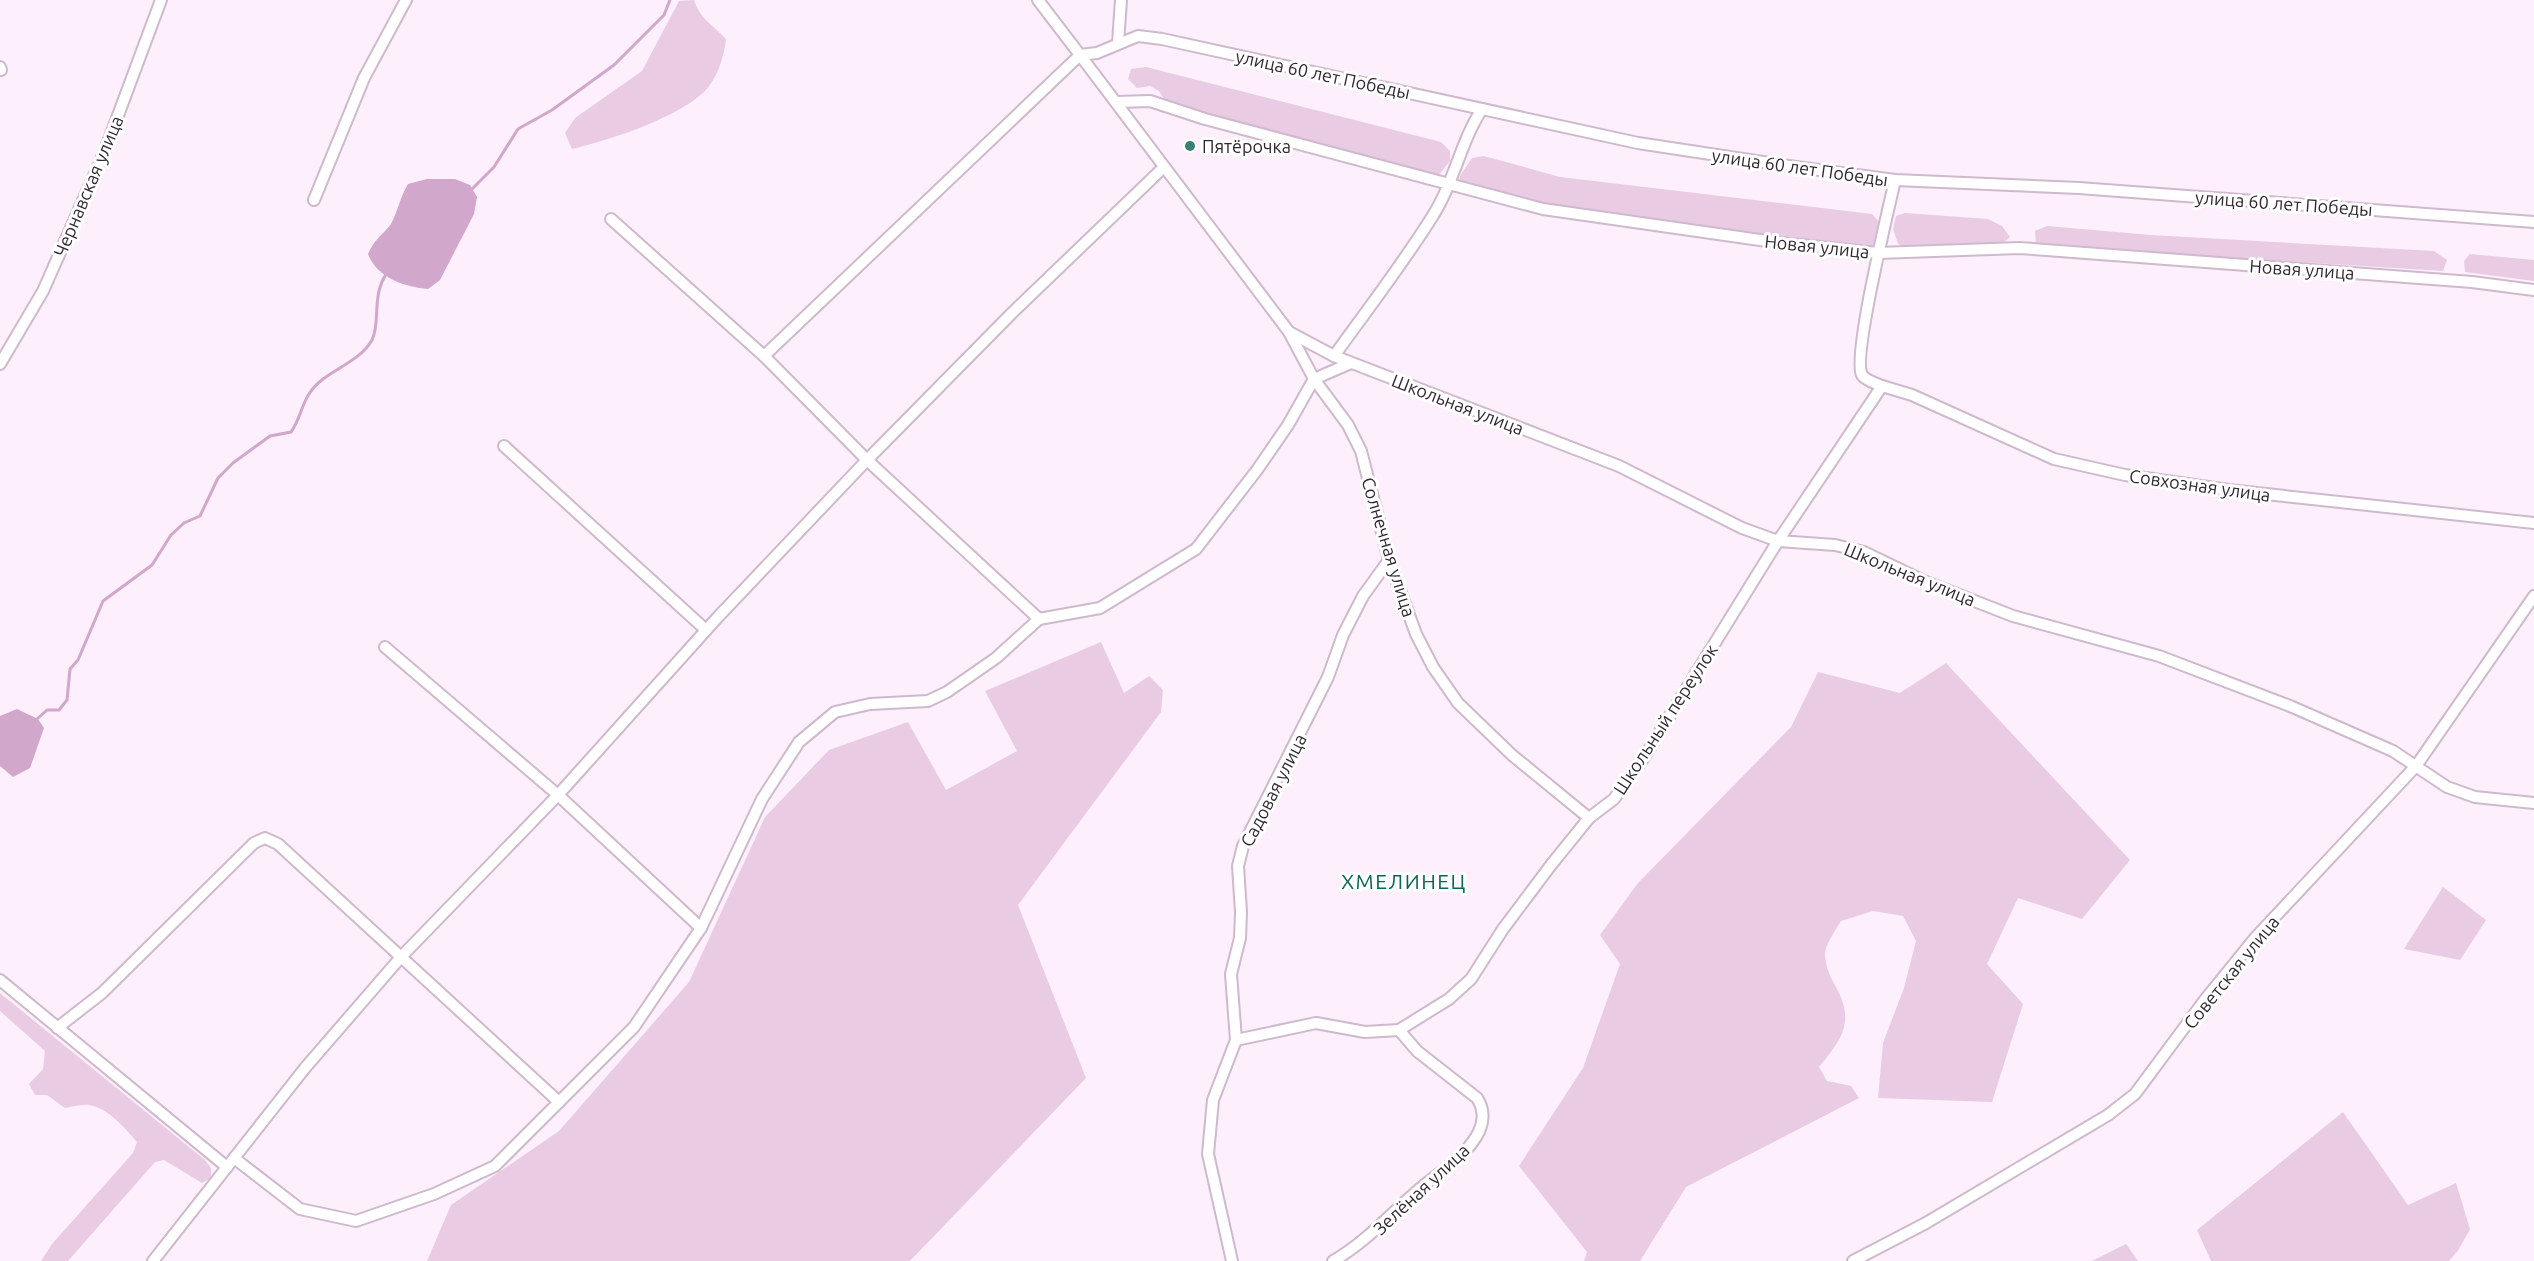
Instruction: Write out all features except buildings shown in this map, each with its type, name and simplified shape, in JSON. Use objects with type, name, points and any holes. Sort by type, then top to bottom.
[{"type":"street","name":"Чернавская улица","points":[[0,364],[48,280],[104,153],[161,0]]},
{"type":"street","points":[[314,200],[364,78],[406,0]]},
{"type":"street","name":"Солнечная улица","points":[[1038,0],[1289,332],[1314,379],[1348,425],[1361,452],[1389,560],[1420,642],[1432,667],[1458,703],[1512,755],[1589,818]]},
{"type":"street","points":[[1118,43],[1121,0]]},
{"type":"street","name":"улица 60 лет Победы","points":[[1080,55],[1098,53],[1138,36],[1162,39],[1638,143],[1895,180],[2102,189],[2534,222]]},
{"type":"street","points":[[764,356],[1080,55]]},
{"type":"street","name":"Новая улица","points":[[1116,102],[1150,101],[1205,119],[1543,209],[1780,243],[1878,253],[2020,248],[2472,282],[2534,290]]},
{"type":"street","points":[[1334,356],[1433,216],[1449,185],[1472,125],[1482,109]]},
{"type":"street","points":[[153,1261],[305,1068],[401,957],[558,795],[706,630],[867,460],[1012,313],[1164,166]]},
{"type":"street","points":[[1882,386],[1868,380],[1860,368],[1878,253],[1895,180]]},
{"type":"street","points":[[611,219],[764,356],[867,460],[1039,619]]},
{"type":"street","name":"Школьная улица","points":[[1289,332],[1351,363],[1618,466],[1742,528],[1778,541],[1835,544],[1864,552],[1926,582],[2013,616],[2159,656],[2289,706],[2393,751],[2447,788],[2475,797],[2534,803]]},
{"type":"street","points":[[0,980],[57,1028],[231,1163],[300,1209],[356,1221],[434,1194],[495,1166],[634,1027],[701,928],[762,799],[799,742],[835,711],[870,704],[928,701],[946,692],[996,657],[1039,619],[1100,608],[1196,549],[1257,470],[1288,425],[1314,379],[1351,363]]},
{"type":"street","name":"Совхозная улица","points":[[1882,386],[1912,395],[2054,459],[2125,475],[2240,492],[2534,523]]},
{"type":"street","name":"Школьный переулок","points":[[1236,1040],[1316,1023],[1365,1032],[1399,1030],[1449,999],[1471,979],[1503,929],[1589,818],[1614,799],[1643,759],[1778,541],[1882,386]]},
{"type":"street","points":[[504,446],[706,630]]},
{"type":"street","name":"Садовая улица","points":[[1236,1040],[1231,974],[1240,938],[1238,866],[1243,846],[1328,677],[1342,634],[1363,596],[1389,560]]},
{"type":"street","name":"Советская улица","points":[[1853,1261],[1946,1211],[2108,1115],[2135,1094],[2204,1000],[2256,937],[2416,766],[2534,596]]},
{"type":"street","points":[[385,647],[558,795],[701,928]]},
{"type":"street","points":[[57,1028],[102,993],[254,843],[265,838],[278,844],[559,1102]]},
{"type":"street","name":"Зелёная улица","points":[[1333,1261],[1360,1245],[1414,1194],[1463,1154],[1478,1135],[1483,1115],[1482,1106],[1477,1098],[1417,1052],[1399,1030]]},
{"type":"street","points":[[1232,1261],[1208,1154],[1213,1100],[1236,1040]]},
{"type":"shaded area","points":[[694,0],[703,17],[726,39],[719,68],[708,88],[691,103],[659,120],[623,134],[572,149],[565,133],[575,118],[642,71],[679,1]]},
{"type":"shaded area","points":[[1146,67],[1441,142],[1450,151],[1450,161],[1437,177],[1167,104],[1159,91],[1150,86],[1137,88],[1128,79],[1131,69]]},
{"type":"shaded area","points":[[1484,156],[1560,177],[1872,214],[1879,222],[1876,241],[1871,249],[1787,242],[1547,207],[1459,184],[1460,176],[1472,158]]},
{"type":"shaded area","points":[[427,179],[455,179],[470,185],[477,197],[474,214],[440,280],[428,289],[393,280],[378,269],[368,254],[376,240],[391,224],[408,184]]},
{"type":"shaded area","points":[[1905,213],[1988,219],[2002,226],[2010,237],[2002,244],[1909,248],[1898,244],[1893,229],[1896,216]]},
{"type":"shaded area","points":[[2047,226],[2151,235],[2434,251],[2447,260],[2443,271],[2036,246],[2035,231]]},
{"type":"shaded area","points":[[2470,254],[2534,260],[2534,281],[2465,272],[2464,261]]},
{"type":"shaded area","points":[[1101,642],[1124,693],[1149,676],[1163,690],[1161,712],[1018,905],[1086,1078],[910,1261],[427,1261],[451,1205],[559,1131],[689,982],[765,817],[829,750],[908,722],[946,790],[1017,751],[985,691]]},
{"type":"shaded area","points":[[1946,663],[2130,860],[2082,919],[2018,898],[1987,964],[2023,1004],[1992,1102],[1878,1098],[1883,1043],[1904,988],[1916,941],[1903,916],[1873,911],[1841,921],[1825,954],[1829,972],[1842,1001],[1845,1022],[1834,1048],[1819,1067],[1827,1081],[1851,1086],[1859,1098],[1686,1187],[1640,1261],[1584,1261],[1587,1252],[1519,1166],[1583,1068],[1620,964],[1600,935],[1638,883],[1791,727],[1818,672],[1900,693]]},
{"type":"shaded area","points":[[17,709],[38,719],[44,728],[30,768],[13,777],[0,766],[0,716]]},
{"type":"shaded area","points":[[2443,887],[2486,920],[2460,960],[2404,949]]},
{"type":"shaded area","points":[[0,993],[205,1160],[211,1168],[211,1178],[202,1183],[164,1160],[155,1162],[68,1261],[41,1261],[52,1244],[133,1153],[137,1142],[116,1119],[103,1110],[89,1105],[65,1108],[47,1095],[35,1095],[29,1084],[43,1069],[45,1051],[0,1011]]},
{"type":"shaded area","points":[[2343,1112],[2408,1205],[2456,1183],[2470,1229],[2449,1261],[2211,1261],[2197,1230]]},
{"type":"shaded area","points":[[2126,1244],[2138,1261],[2092,1261]]},
{"type":"waterway","points":[[471,190],[494,167],[518,129],[552,110],[614,65],[664,15],[670,0]]},
{"type":"waterway","points":[[36,720],[47,710],[59,710],[67,700],[70,669],[78,660],[103,601],[152,565],[171,535],[184,523],[200,516],[218,478],[233,463],[270,436],[291,432],[306,399],[315,386],[366,349],[375,333],[379,290],[387,273]]},
{"type":"place","name":"Пятёрочка","points":[[1190,146]]},
{"type":"district","name":"ХМЕЛИНЕЦ","points":[[1404,881]]}]
